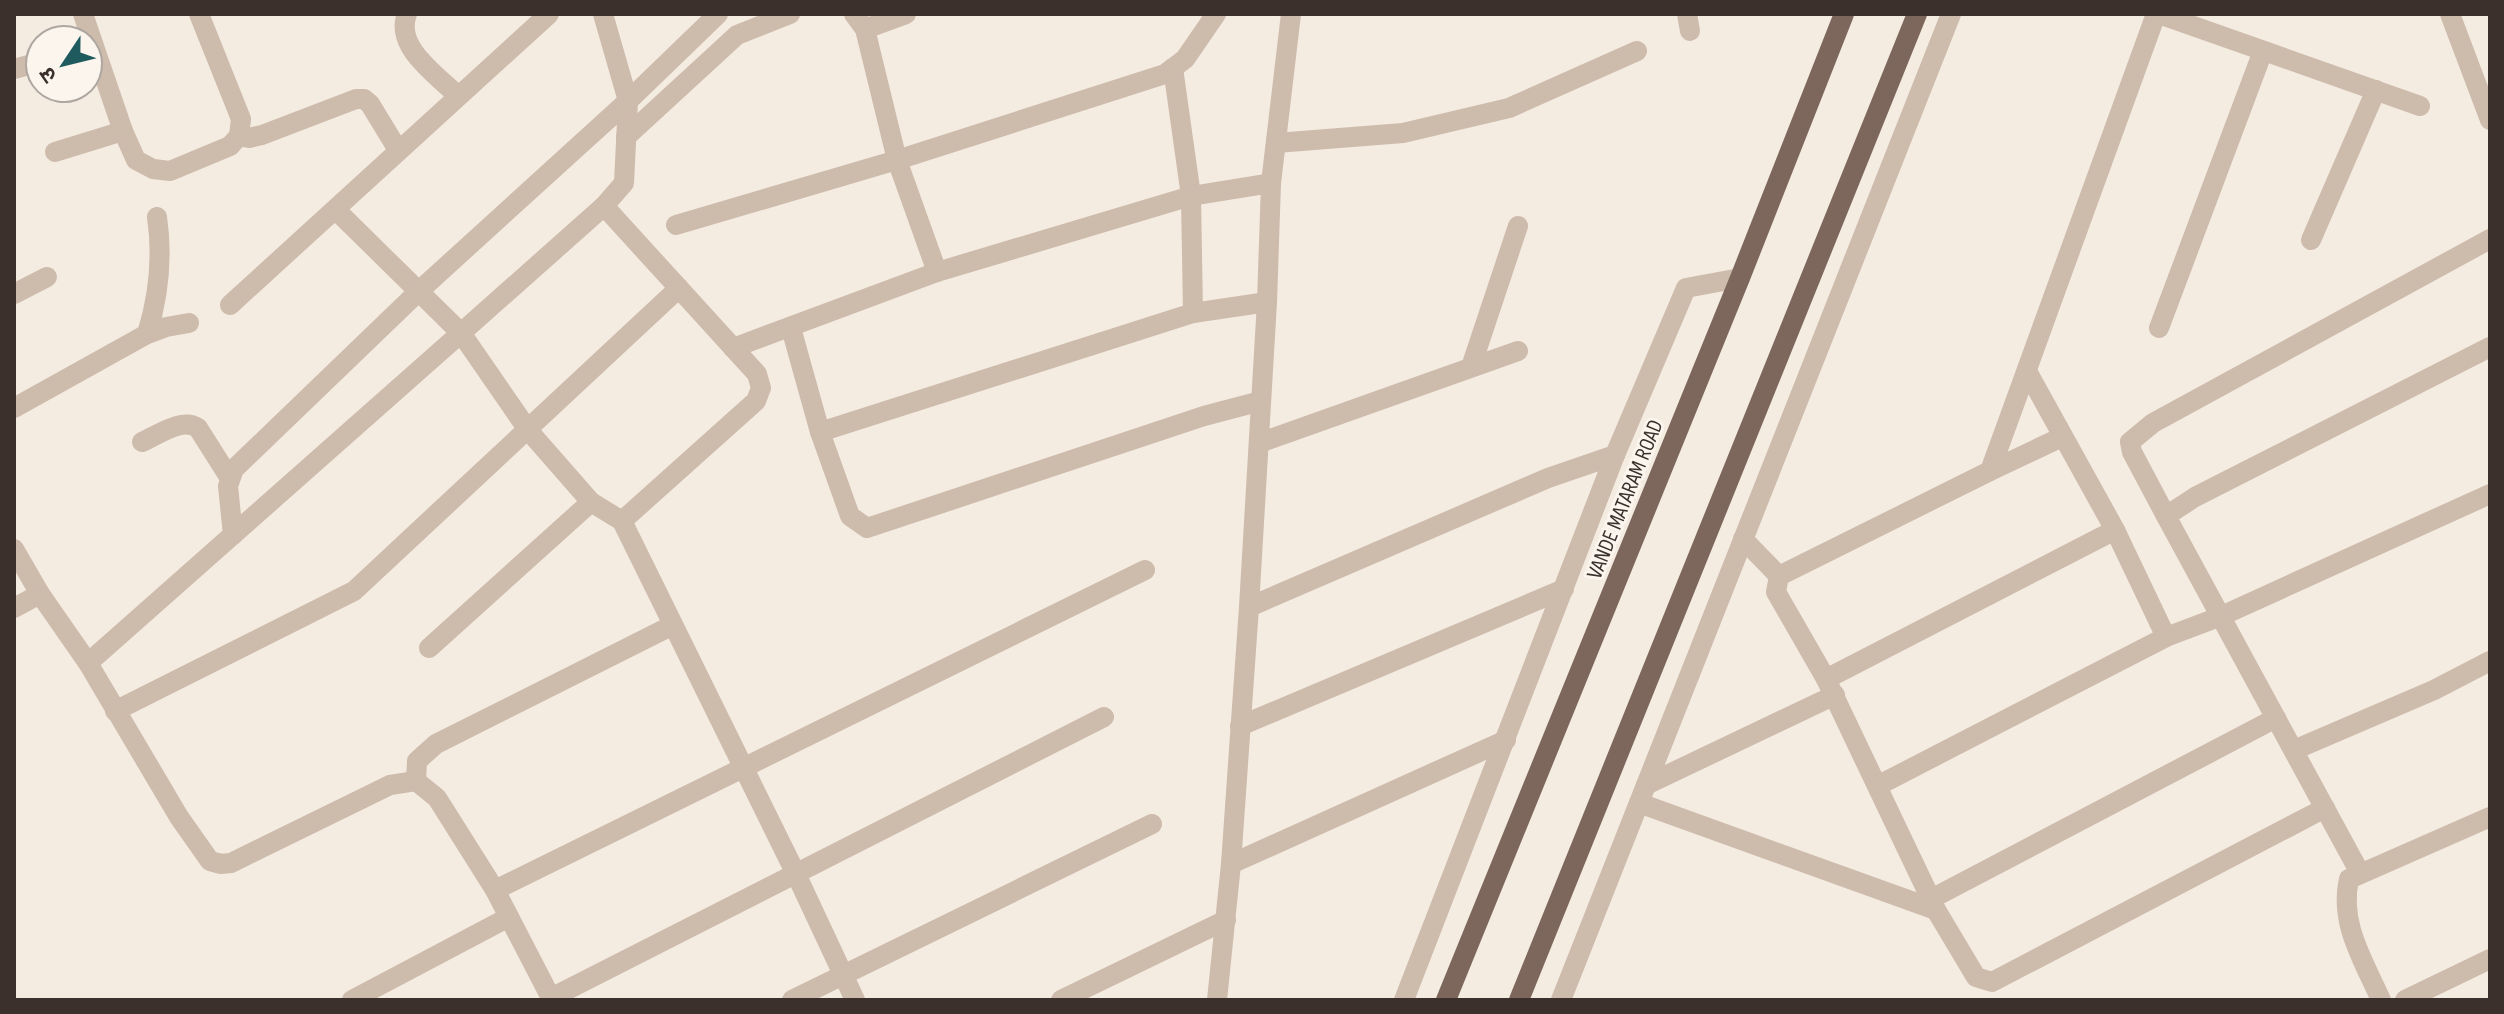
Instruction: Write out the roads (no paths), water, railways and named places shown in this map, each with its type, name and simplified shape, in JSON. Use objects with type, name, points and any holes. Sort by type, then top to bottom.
[{"type":"main road","name":"VANDE MATARAM ROAD","points":[[1446,1000],[1844,14]]},
{"type":"main road","points":[[1519,1000],[1917,14]]},
{"type":"street","points":[[104,82],[136,160],[153,169],[170,171],[230,146],[239,136],[241,119],[199,14]]},
{"type":"street","points":[[407,14],[403,25],[407,44],[458,96]]},
{"type":"street","points":[[230,305],[549,14]]},
{"type":"street","points":[[233,535],[228,486],[234,469],[419,291],[628,101],[718,14]]},
{"type":"street","points":[[626,137],[757,14]]},
{"type":"street","points":[[737,35],[790,14]]},
{"type":"street","points":[[906,14],[859,22],[897,160],[937,272]]},
{"type":"street","points":[[676,225],[897,160],[1165,74],[1185,59],[1216,14]]},
{"type":"street","points":[[1217,1000],[1231,864],[1249,607],[1271,183],[1291,14]]},
{"type":"street","points":[[1561,1000],[1951,14]]},
{"type":"street","points":[[1990,471],[2158,14],[2420,106]]},
{"type":"street","points":[[2450,14],[2490,120]]},
{"type":"street","points":[[88,663],[604,206],[624,183],[628,101],[604,15]]},
{"type":"street","points":[[1276,143],[1403,133],[1509,108],[1637,51]]},
{"type":"street","points":[[2159,328],[2263,51]]},
{"type":"street","points":[[1173,68],[1191,196],[1193,313]]},
{"type":"street","points":[[2311,240],[2376,90]]},
{"type":"street","points":[[239,136],[249,138],[262,135],[356,99],[364,99],[398,150]]},
{"type":"street","points":[[55,152],[123,131]]},
{"type":"street","points":[[733,348],[937,272],[1191,196],[1271,183]]},
{"type":"street","points":[[604,206],[757,374],[761,388],[756,401],[622,521]]},
{"type":"street","points":[[336,210],[461,333],[528,430],[591,502],[622,521],[855,1000]]},
{"type":"street","points":[[147,334],[156,304],[160,270],[161,243],[157,217]]},
{"type":"street","points":[[1471,367],[1518,226]]},
{"type":"street","points":[[2360,873],[2219,617],[2132,452],[2130,442],[2153,423],[2490,239]]},
{"type":"street","points":[[14,294],[47,277]]},
{"type":"street","points":[[1404,1000],[1615,455],[1686,288],[1740,278]]},
{"type":"street","points":[[115,711],[354,591],[679,288]]},
{"type":"street","points":[[820,432],[1193,313],[1267,302]]},
{"type":"street","points":[[14,408],[147,334],[189,323]]},
{"type":"street","points":[[791,328],[820,432],[850,516],[867,528],[1204,416],[1261,401]]},
{"type":"street","points":[[2166,516],[2195,497],[2490,347]]},
{"type":"street","points":[[1259,443],[1518,351]]},
{"type":"street","points":[[2027,371],[2115,530],[2166,637]]},
{"type":"street","points":[[142,442],[183,424],[192,424],[198,428],[229,477]]},
{"type":"street","points":[[1779,576],[2062,437]]},
{"type":"street","points":[[1249,607],[1548,478],[1615,455]]},
{"type":"street","points":[[1879,785],[2166,637],[2219,617],[2490,494]]},
{"type":"street","points":[[429,648],[591,502]]},
{"type":"street","points":[[1642,794],[2115,530]]},
{"type":"street","points":[[1743,539],[1779,576]]},
{"type":"street","points":[[14,549],[40,594],[88,663],[179,817],[210,861],[231,863],[390,785],[416,781],[437,798],[495,890],[552,999],[1104,717]]},
{"type":"street","points":[[495,890],[1145,570]]},
{"type":"street","points":[[1779,576],[1776,592],[1831,687],[1933,904],[1976,977],[1992,982],[2325,808]]},
{"type":"street","points":[[1240,726],[1564,589]]},
{"type":"street","points":[[14,608],[40,594]]},
{"type":"street","points":[[416,781],[417,761],[436,744],[673,625]]},
{"type":"street","points":[[2294,750],[2434,690],[2490,661]]},
{"type":"street","points":[[1642,794],[1933,904],[2276,718]]},
{"type":"street","points":[[1231,864],[1506,740]]},
{"type":"street","points":[[2381,1000],[2349,927],[2345,898],[2349,879],[2490,817]]},
{"type":"street","points":[[792,1000],[1152,824]]},
{"type":"street","points":[[352,1000],[509,917]]},
{"type":"street","points":[[1061,1000],[1226,920]]},
{"type":"street","points":[[2405,1000],[2490,959]]}]
